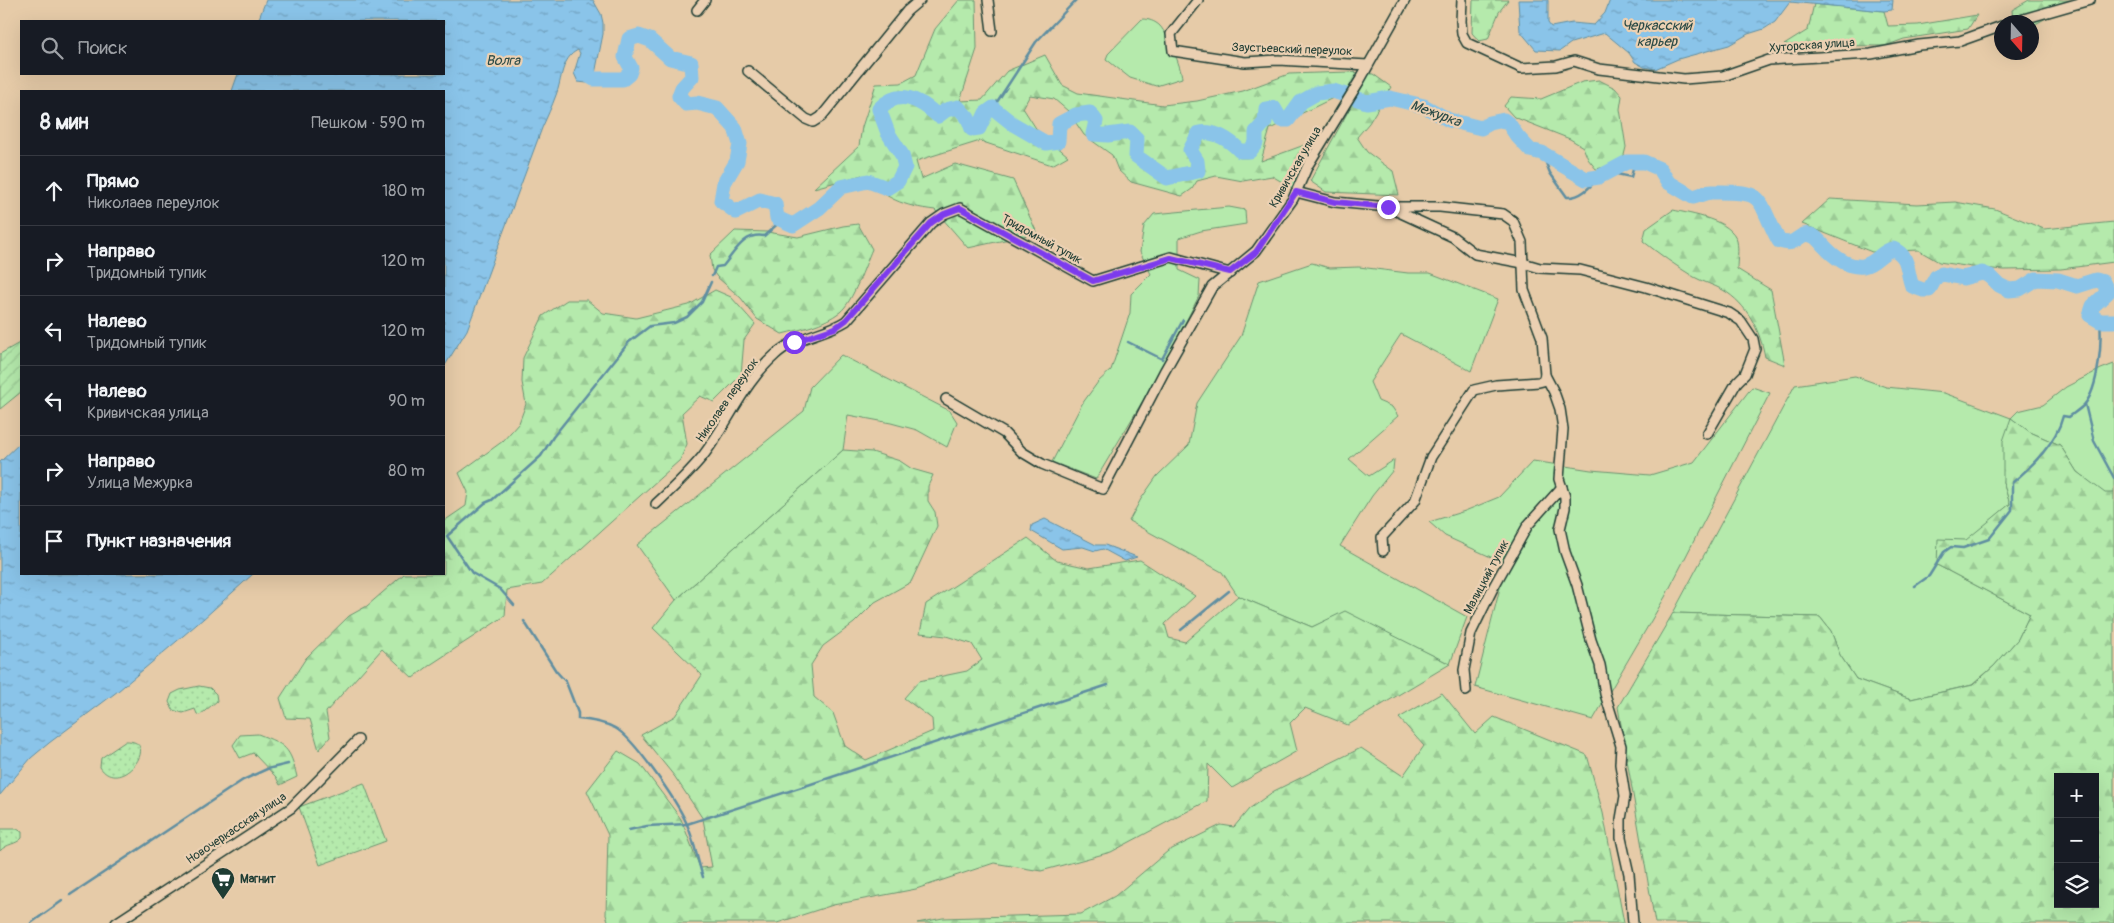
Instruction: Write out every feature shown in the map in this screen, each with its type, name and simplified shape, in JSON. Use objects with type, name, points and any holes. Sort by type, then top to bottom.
[{"type":"street","points":[[697,10],[705,0]]},
{"type":"street","points":[[748,71],[806,119],[813,122],[821,117],[907,11],[920,0]]},
{"type":"street","points":[[988,0],[992,31]]},
{"type":"street","name":"Заустьевский переулок","points":[[1198,0],[1171,34],[1173,51],[1245,62],[1278,60],[1368,65]]},
{"type":"street","name":"Кривичская улица","points":[[946,399],[1004,433],[1022,452],[1042,464],[1103,489],[1164,372],[1212,287],[1256,252],[1296,192],[1308,165],[1360,80],[1405,0]]},
{"type":"street","name":"Хуторская улица","points":[[1462,0],[1460,21],[1462,34],[1467,43],[1521,68],[1556,66],[1574,61],[1599,69],[1684,79],[1723,76],[1768,60],[1871,54],[1912,46],[1960,41],[1994,29]]},
{"type":"street","points":[[2038,15],[2090,0]]},
{"type":"street","points":[[1296,192],[1335,202],[1388,207],[1440,207],[1503,214],[1513,221],[1522,242],[1524,290],[1542,338],[1545,375],[1543,381],[1496,385],[1474,390],[1431,457],[1415,501],[1382,537],[1383,551]]},
{"type":"street","points":[[1388,207],[1453,237],[1475,254],[1540,268],[1580,270],[1729,313],[1741,321],[1753,338],[1755,349],[1746,374],[1737,382],[1707,434]]},
{"type":"street","name":"Тридомный тупик","points":[[960,208],[1093,281],[1171,258],[1230,272]]},
{"type":"street","name":"Николаев переулок","points":[[656,504],[702,457],[743,393],[760,370],[776,354],[794,342],[835,328],[846,320],[931,223],[944,214],[960,208]]},
{"type":"street","points":[[1545,375],[1554,392],[1562,423],[1559,479],[1565,508],[1560,529],[1565,552],[1577,585],[1591,640],[1600,665],[1605,694],[1621,746],[1620,764],[1625,796],[1621,820],[1621,838],[1629,874],[1633,923]]},
{"type":"street","name":"Малицкий тупик","points":[[1466,691],[1464,670],[1471,632],[1528,525],[1562,487]]},
{"type":"street","name":"Новочеркасская улица","points":[[116,923],[291,808],[358,740]]},
{"type":"green space","points":[[959,0],[976,0],[977,49],[960,101],[982,100],[1007,71],[1045,55],[1062,85],[1078,93],[1163,105],[1197,101],[1243,91],[1289,74],[1348,72],[1373,74],[1391,87],[1369,123],[1357,137],[1367,152],[1393,171],[1399,195],[1326,192],[1310,181],[1351,106],[1335,97],[1270,129],[1261,161],[1318,140],[1294,189],[1272,176],[1243,181],[1216,176],[1197,181],[1192,189],[1182,196],[1131,182],[1118,170],[1112,155],[1084,135],[1068,111],[1054,99],[1030,95],[1023,108],[1037,130],[1068,156],[1052,165],[980,141],[916,161],[921,179],[955,164],[1013,180],[1037,233],[968,248],[935,210],[895,200],[879,190],[862,175],[814,188],[859,146],[862,127],[876,84],[901,83],[916,75],[935,29]]},
{"type":"green space","points":[[1473,0],[1508,0],[1499,12],[1488,39],[1479,41],[1472,33]]},
{"type":"green space","points":[[2029,0],[2078,0],[2039,22],[2039,15],[2012,15],[2012,10]]},
{"type":"green space","points":[[1814,4],[1884,11],[1888,26],[1918,25],[1977,15],[1968,29],[1904,39],[1885,46],[1784,45],[1808,30]]},
{"type":"green space","points":[[1142,19],[1154,22],[1163,30],[1177,59],[1182,78],[1156,86],[1130,78],[1106,59],[1108,54]]},
{"type":"green space","points":[[1599,80],[1615,88],[1622,96],[1620,109],[1626,147],[1622,163],[1596,169],[1588,159],[1583,147],[1570,139],[1514,117],[1504,106],[1511,97],[1541,99],[1582,82]]},
{"type":"green space","points":[[1830,199],[1917,204],[1955,202],[1995,209],[2044,229],[2114,222],[2114,262],[2061,269],[2004,270],[1939,262],[1918,250],[1872,252],[1802,224]]},
{"type":"green space","points":[[1229,207],[1245,210],[1246,224],[1201,231],[1179,238],[1179,270],[1200,280],[1199,296],[1157,377],[1096,479],[1052,462],[1082,404],[1098,382],[1111,370],[1130,313],[1131,294],[1151,274],[1140,252],[1144,226],[1154,214]]},
{"type":"green space","points":[[1673,210],[1710,219],[1734,234],[1738,244],[1737,269],[1771,290],[1785,365],[1765,357],[1760,337],[1746,310],[1731,296],[1720,288],[1694,277],[1643,241],[1646,229]]},
{"type":"green space","points":[[858,224],[872,249],[858,283],[850,300],[840,312],[812,326],[782,334],[757,319],[741,298],[717,277],[712,270],[710,255],[735,231],[767,232],[798,237]]},
{"type":"green space","points":[[1312,263],[1330,268],[1359,267],[1408,273],[1430,273],[1498,299],[1471,371],[1401,334],[1370,382],[1378,401],[1392,407],[1398,416],[1349,459],[1369,476],[1394,460],[1393,470],[1372,496],[1340,546],[1467,617],[1450,664],[1345,612],[1312,627],[1238,596],[1222,572],[1129,521],[1157,476],[1189,445],[1197,403],[1241,336],[1259,281]]},
{"type":"green space","points":[[715,290],[731,297],[755,324],[744,340],[741,375],[714,402],[700,396],[682,413],[687,444],[680,460],[542,584],[507,590],[505,616],[413,678],[382,649],[326,712],[330,737],[319,750],[310,719],[286,718],[280,698],[306,658],[349,616],[367,606],[403,575],[445,575],[445,520],[466,506],[468,492],[459,473],[503,441],[519,423],[526,404],[522,382],[523,358],[543,316],[567,300],[587,300],[603,313],[636,318],[689,305]]},
{"type":"green space","points":[[20,343],[20,393],[0,409],[0,354]]},
{"type":"green space","points":[[841,355],[950,411],[957,422],[947,447],[917,430],[848,415],[843,450],[676,600],[637,545],[804,411],[810,387]]},
{"type":"green space","points":[[2114,364],[2114,493],[2105,494],[2077,472],[2060,445],[2030,432],[2011,418],[2018,411],[2043,405],[2066,387]]},
{"type":"green space","points":[[1855,376],[1886,387],[1944,393],[2011,418],[2003,482],[2010,504],[1937,565],[2030,614],[2018,639],[1994,666],[1972,685],[1911,699],[1856,679],[1840,655],[1831,631],[1820,617],[1673,613],[1795,385]]},
{"type":"green space","points":[[1752,387],[1770,393],[1665,597],[1593,720],[1475,687],[1506,564],[1445,536],[1429,522],[1465,511],[1499,497],[1533,461],[1591,470],[1650,475],[1694,462]]},
{"type":"green space","points":[[2011,418],[2030,432],[2060,445],[2077,472],[2105,493],[2114,493],[2114,923],[1655,923],[1618,707],[1673,613],[1820,617],[1831,631],[1840,655],[1856,679],[1911,699],[1973,685],[1994,666],[2018,639],[2030,614],[1937,565],[1938,539],[1966,540],[2010,504],[2003,482],[2003,441]]},
{"type":"green space","points":[[843,450],[872,452],[900,461],[912,469],[933,475],[928,486],[928,501],[935,512],[937,526],[911,582],[875,602],[854,623],[823,646],[811,665],[814,697],[833,713],[845,746],[866,760],[933,731],[932,719],[904,698],[919,681],[967,671],[982,660],[972,644],[946,636],[920,633],[926,604],[1028,538],[1057,561],[1089,568],[1140,560],[1195,596],[1165,624],[1169,638],[1185,642],[1238,596],[1312,627],[1345,611],[1450,664],[1348,725],[1305,708],[1290,723],[1297,751],[1232,788],[1208,764],[1207,801],[1111,852],[1041,871],[994,863],[916,889],[833,905],[777,923],[609,923],[606,915],[608,835],[587,791],[618,751],[640,764],[681,819],[700,868],[712,867],[703,819],[675,777],[641,735],[675,716],[702,675],[653,628],[676,600]]},
{"type":"green space","points":[[199,686],[210,688],[216,694],[217,701],[200,715],[197,714],[195,709],[183,713],[173,710],[169,702],[172,694],[180,690]]},
{"type":"green space","points":[[1442,693],[1475,734],[1494,717],[1587,755],[1603,813],[1624,923],[917,923],[943,918],[1081,914],[1115,896],[1168,851],[1221,825],[1234,827],[1249,809],[1274,791],[1361,748],[1403,776],[1424,746],[1399,718]]},
{"type":"green space","points":[[258,734],[275,741],[285,748],[292,759],[297,777],[280,785],[276,777],[253,753],[240,758],[233,745],[240,735]]},
{"type":"green space","points":[[126,741],[136,743],[140,749],[139,757],[127,772],[118,776],[108,775],[100,767],[101,758]]},
{"type":"green space","points":[[364,783],[386,841],[320,865],[299,807]]},
{"type":"green space","points":[[0,829],[17,829],[22,832],[22,838],[0,851]]},
{"type":"water","name":"Волга","points":[[266,0],[593,0],[601,14],[603,34],[594,79],[587,83],[578,82],[574,73],[580,53],[578,50],[568,58],[556,95],[467,330],[445,365],[445,90],[232,90],[238,75],[445,75],[445,20],[258,20]]},
{"type":"water","name":"Черкасский карьер","points":[[1518,0],[1548,0],[1548,23],[1551,27],[1572,23],[1594,25],[1605,13],[1610,0],[1893,0],[1892,10],[1884,11],[1790,2],[1775,22],[1764,29],[1748,34],[1729,45],[1678,59],[1655,69],[1644,67],[1635,62],[1629,53],[1605,33],[1571,43],[1560,51],[1536,50],[1520,31]]},
{"type":"water","points":[[20,443],[20,575],[252,575],[118,691],[31,758],[0,795],[0,462]]},
{"type":"water","points":[[1045,519],[1096,545],[1105,545],[1137,557],[1125,561],[1103,549],[1095,551],[1083,547],[1062,549],[1031,531],[1032,525]]},
{"type":"waterway","points":[[993,108],[1036,42],[1076,0]]},
{"type":"waterway","name":"Межурка","points":[[587,62],[589,76],[594,79],[623,79],[629,74],[631,68],[625,57],[629,39],[639,36],[650,40],[670,58],[691,63],[692,77],[682,88],[679,96],[686,104],[697,103],[717,108],[735,128],[740,144],[737,161],[724,183],[721,201],[736,212],[760,200],[775,204],[777,218],[793,225],[819,208],[841,187],[868,181],[887,188],[898,181],[905,167],[902,155],[888,133],[879,109],[894,99],[909,98],[924,105],[938,116],[946,110],[958,107],[968,118],[972,129],[979,128],[986,113],[993,108],[1013,124],[1046,143],[1058,141],[1059,124],[1076,115],[1090,113],[1096,121],[1093,134],[1108,135],[1130,132],[1137,139],[1136,156],[1167,178],[1198,171],[1197,161],[1190,150],[1199,133],[1216,134],[1240,151],[1250,151],[1256,143],[1256,132],[1265,122],[1266,109],[1274,108],[1281,120],[1288,120],[1301,102],[1317,93],[1333,91],[1367,102],[1390,98],[1424,106],[1449,120],[1481,128],[1490,123],[1504,120],[1530,150],[1542,153],[1586,179],[1599,177],[1627,162],[1644,162],[1660,169],[1668,182],[1693,197],[1712,192],[1752,195],[1762,206],[1779,241],[1786,243],[1806,234],[1811,235],[1841,260],[1857,266],[1868,265],[1885,252],[1893,249],[1905,260],[1912,286],[1923,290],[1929,290],[1936,277],[1942,274],[1963,278],[1982,273],[1990,276],[1999,285],[2009,290],[2020,289],[2036,279],[2058,280],[2077,286],[2096,280],[2103,282],[2108,292],[2093,306],[2090,315],[2100,321],[2114,321]]},
{"type":"waterway","points":[[1542,153],[1550,173],[1567,197],[1577,196],[1589,188],[1599,177]]},
{"type":"waterway","points":[[1607,172],[1631,177],[1635,162]]},
{"type":"waterway","points":[[712,276],[716,267],[723,266],[745,240],[751,237],[764,236],[782,220]]},
{"type":"waterway","points":[[514,605],[500,589],[472,573],[447,536],[485,503],[492,500],[541,456],[553,437],[629,342],[650,326],[674,323],[687,317],[702,302],[711,282]]},
{"type":"waterway","points":[[1128,342],[1162,359],[1183,320]]},
{"type":"waterway","points":[[1915,586],[1929,576],[1944,552],[1951,547],[1963,548],[1989,539],[2012,510],[2012,483],[2043,453],[2060,426],[2063,416],[2069,417],[2084,405],[2089,397],[2098,364],[2100,321]]},
{"type":"waterway","points":[[2085,404],[2094,441],[2114,478]]},
{"type":"waterway","points":[[1181,630],[1229,591]]},
{"type":"waterway","points":[[524,621],[556,671],[566,682],[578,713],[578,719],[606,724],[615,728],[633,744],[654,771],[674,800],[686,822],[703,877]]},
{"type":"waterway","points":[[629,830],[647,826],[687,824],[1108,685]]},
{"type":"waterway","points":[[70,895],[243,780],[267,769],[288,764]]},
{"type":"waterway","points":[[31,923],[62,901]]},
{"type":"place","name":"Магнит","points":[[223,900]]},
{"type":"route","points":[[794,342],[822,334],[846,320],[931,223],[944,214],[960,208],[1093,281],[1171,258],[1230,272],[1256,252],[1296,192],[1335,202],[1388,207]]}]
